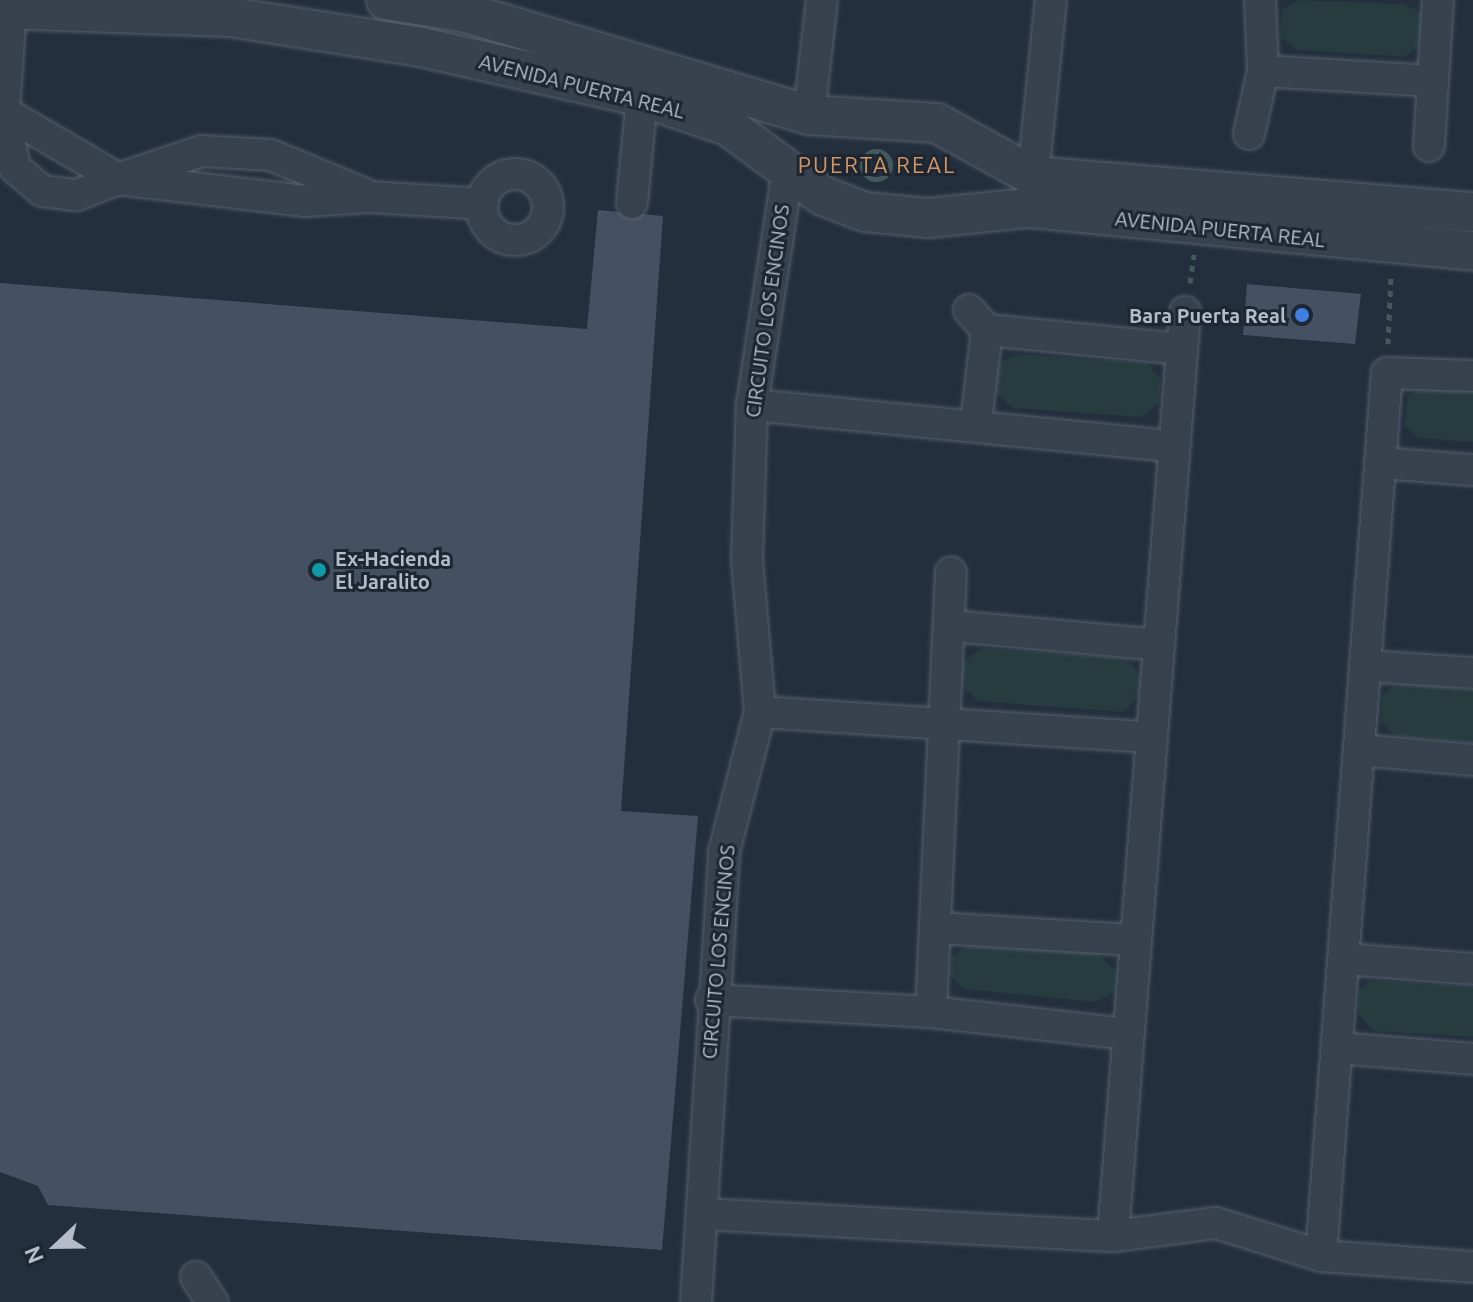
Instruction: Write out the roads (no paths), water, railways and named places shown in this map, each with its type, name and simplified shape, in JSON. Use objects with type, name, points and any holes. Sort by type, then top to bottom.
[{"type":"street","name":"AVENIDA PUERTA REAL","points":[[386,0],[467,13],[643,80],[728,126],[788,170],[865,212],[928,218],[1031,192],[1473,212]]},
{"type":"street","points":[[788,170],[797,130],[809,115],[822,0]]},
{"type":"street","points":[[1031,192],[1051,0]]},
{"type":"street","points":[[1249,134],[1263,71],[1260,0]]},
{"type":"street","points":[[1429,146],[1429,81],[1438,0]]},
{"type":"street","name":"AVENIDA PUERTA REAL","points":[[7,5],[230,17],[643,80],[809,115],[937,123],[1031,192],[1198,227],[1473,251]]},
{"type":"street","points":[[7,5],[4,112],[15,168],[42,191],[77,195],[201,151],[257,154],[370,197]]},
{"type":"street","points":[[1263,71],[1429,81]]},
{"type":"street","points":[[632,203],[643,80]]},
{"type":"street","points":[[4,112],[118,179],[304,201],[370,197],[483,204]]},
{"type":"street","name":"CIRCUITO LOS ENCINOS","points":[[696,1302],[703,1214],[711,1000],[724,852],[760,712],[747,560],[752,405],[788,170]]},
{"type":"street","points":[[1113,1236],[1149,737],[1185,312]]},
{"type":"street","points":[[976,423],[978,320],[1182,349]]},
{"type":"street","points":[[1321,1256],[1387,373],[1473,376]]},
{"type":"street","points":[[752,405],[976,423],[1173,446]]},
{"type":"street","points":[[1381,463],[1473,470]]},
{"type":"street","points":[[931,1012],[949,722],[951,572]]},
{"type":"street","points":[[952,626],[1159,645]]},
{"type":"street","points":[[1366,666],[1473,673]]},
{"type":"street","points":[[760,712],[1149,737]]},
{"type":"street","points":[[1360,750],[1473,760]]},
{"type":"street","points":[[936,928],[1134,940]]},
{"type":"street","points":[[1344,959],[1473,969]]},
{"type":"street","points":[[711,1000],[931,1012],[1126,1034]]},
{"type":"street","points":[[1337,1048],[1473,1059]]},
{"type":"street","points":[[703,1214],[1113,1236],[1216,1223],[1321,1256],[1473,1267]]},
{"type":"place","name":"Bara Puerta Real","points":[[1302,315]]},
{"type":"place","name":"Ex-Hacienda El Jaralito","points":[[319,570]]},
{"type":"district","name":"PUERTA REAL","points":[[877,165]]}]
